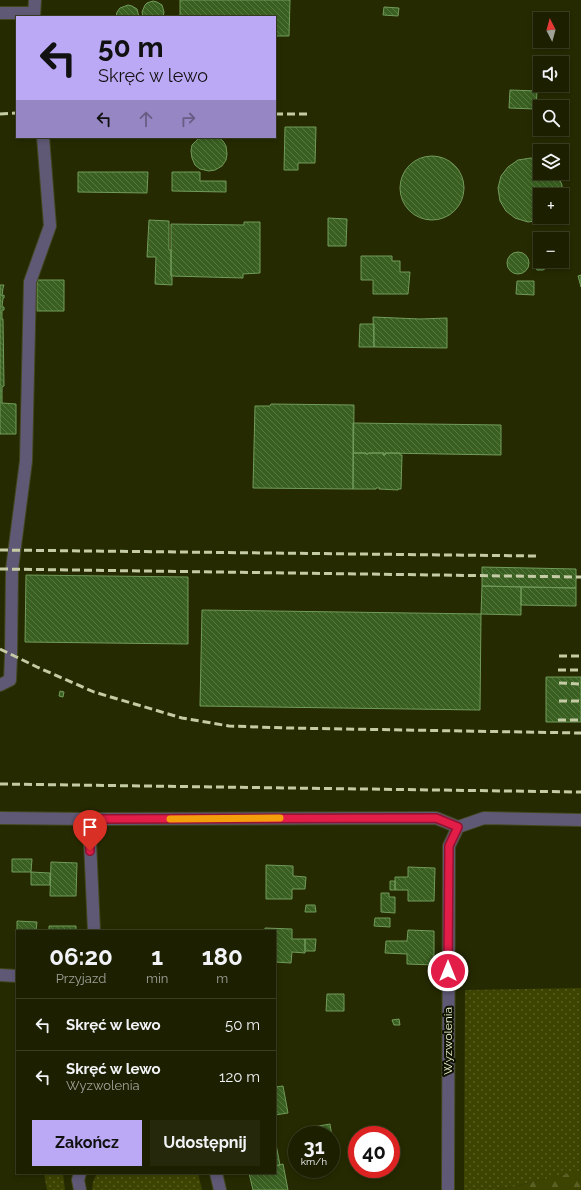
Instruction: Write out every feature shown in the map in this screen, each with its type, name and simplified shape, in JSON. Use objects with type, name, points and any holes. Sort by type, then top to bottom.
[{"type":"street","points":[[0,13],[34,15],[35,0]]},
{"type":"street","points":[[0,685],[10,680],[12,569],[26,461],[30,282],[50,226],[43,138]]},
{"type":"street","points":[[0,818],[436,818],[458,827],[484,818],[581,820]]},
{"type":"street","points":[[89,819],[94,930]]},
{"type":"street","name":"Wyzwolenia","points":[[448,1190],[449,846],[458,827]]},
{"type":"street","points":[[0,975],[16,976]]},
{"type":"street","points":[[80,1174],[78,1180],[80,1190]]},
{"type":"street","points":[[216,1174],[220,1190]]},
{"type":"green space","points":[[581,988],[581,1171],[498,1190],[464,1190],[465,990]]},
{"type":"green space","points":[[581,1171],[581,1190],[498,1190]]},
{"type":"green space","points":[[44,1174],[63,1174],[65,1190],[47,1190]]},
{"type":"green space","points":[[97,1174],[198,1174],[202,1190],[92,1190],[93,1182]]},
{"type":"building","points":[[180,0],[290,0],[289,36],[276,36],[276,16],[180,16]]},
{"type":"building","points":[[153,1],[162,5],[164,12],[163,16],[143,16],[142,12],[147,3]]},
{"type":"building","points":[[128,5],[132,6],[137,9],[139,16],[116,16],[120,8]]},
{"type":"building","points":[[384,7],[399,8],[398,16],[383,15]]},
{"type":"building","points":[[510,90],[537,92],[536,100],[533,100],[533,109],[509,108]]},
{"type":"building","points":[[285,127],[316,127],[315,163],[298,163],[298,170],[284,170]]},
{"type":"building","points":[[199,138],[219,138],[226,146],[226,160],[222,166],[215,170],[209,171],[200,169],[195,165],[192,158],[192,145]]},
{"type":"building","points":[[426,156],[438,156],[455,165],[462,176],[464,188],[462,200],[455,211],[438,220],[426,220],[414,215],[405,206],[400,194],[400,182],[405,170],[414,161]]},
{"type":"building","points":[[533,158],[533,180],[560,180],[562,185],[562,188],[533,188],[533,221],[528,222],[515,218],[506,211],[500,201],[498,188],[501,176],[508,167],[518,160]]},
{"type":"building","points":[[78,172],[148,172],[147,193],[78,192]]},
{"type":"building","points":[[172,172],[200,172],[200,181],[226,181],[226,192],[172,191]]},
{"type":"building","points":[[328,218],[347,219],[346,246],[328,246]]},
{"type":"building","points":[[149,220],[169,221],[169,250],[171,250],[172,285],[155,284],[156,257],[147,257]]},
{"type":"building","points":[[244,222],[260,222],[260,273],[243,274],[243,278],[171,276],[171,224],[244,225]]},
{"type":"building","points":[[518,252],[526,255],[529,263],[526,271],[518,274],[510,271],[507,263],[510,255]]},
{"type":"building","points":[[361,256],[392,256],[392,261],[400,261],[400,272],[410,272],[408,294],[373,294],[373,280],[361,280]]},
{"type":"building","points":[[536,268],[546,268],[543,270],[537,270]]},
{"type":"building","points":[[581,275],[581,287],[578,276]]},
{"type":"building","points":[[37,280],[64,280],[64,311],[37,311]]},
{"type":"building","points":[[517,281],[534,281],[534,295],[516,294]]},
{"type":"building","points":[[0,285],[4,285],[2,296],[4,295],[2,307],[4,307],[4,310],[2,310],[2,319],[4,386],[2,387],[2,403],[16,404],[16,434],[0,434]]},
{"type":"building","points":[[373,317],[420,319],[447,318],[447,348],[374,347]]},
{"type":"building","points":[[360,324],[374,324],[374,347],[359,347]]},
{"type":"building","points":[[271,404],[354,405],[353,489],[253,488],[255,406],[270,406]]},
{"type":"building","points":[[353,423],[501,425],[501,455],[385,453],[385,455],[383,455],[384,453],[353,453]]},
{"type":"building","points":[[353,453],[384,453],[383,455],[385,455],[385,453],[400,453],[400,455],[402,455],[401,489],[353,489]]},
{"type":"building","points":[[482,567],[576,569],[576,588],[482,586]]},
{"type":"building","points":[[26,575],[188,577],[188,644],[25,642]]},
{"type":"building","points":[[482,586],[521,587],[521,615],[481,614]]},
{"type":"building","points":[[521,587],[576,588],[576,606],[521,605]]},
{"type":"building","points":[[202,610],[481,614],[480,710],[200,706]]},
{"type":"building","points":[[546,677],[581,677],[581,722],[546,722]]},
{"type":"building","points":[[60,691],[64,692],[63,697],[59,696]]},
{"type":"building","points":[[12,859],[32,859],[31,872],[12,872]]},
{"type":"building","points":[[51,862],[77,863],[76,896],[50,896]]},
{"type":"building","points":[[266,865],[293,866],[293,876],[306,877],[305,889],[292,889],[292,899],[266,899]]},
{"type":"building","points":[[408,867],[435,868],[434,901],[408,901],[408,890],[395,890],[395,877],[408,877]]},
{"type":"building","points":[[31,872],[50,873],[50,885],[31,885]]},
{"type":"building","points":[[390,881],[395,881],[395,890],[390,890]]},
{"type":"building","points":[[381,893],[389,893],[389,897],[395,897],[395,913],[381,912]]},
{"type":"building","points":[[306,905],[315,905],[316,912],[305,912]]},
{"type":"building","points":[[375,918],[390,918],[390,927],[374,926]]},
{"type":"building","points":[[17,921],[37,922],[36,930],[17,930]]},
{"type":"building","points":[[49,926],[76,926],[76,930],[49,930]]},
{"type":"building","points":[[265,928],[292,929],[292,939],[305,939],[305,953],[292,952],[291,963],[276,962],[276,930],[265,930]]},
{"type":"building","points":[[408,930],[434,931],[434,965],[407,964],[407,954],[385,953],[386,941],[407,941]]},
{"type":"building","points":[[305,939],[316,939],[315,951],[305,951]]},
{"type":"building","points":[[327,994],[344,994],[344,1011],[326,1011]]},
{"type":"building","points":[[399,1019],[400,1025],[394,1025],[392,1020]]},
{"type":"building","points":[[283,1086],[288,1113],[276,1115],[276,1087]]},
{"type":"building","points":[[330,1124],[330,1126],[318,1126]]},
{"type":"building","points":[[276,1144],[280,1165],[276,1166]]},
{"type":"building","points":[[283,1164],[288,1190],[253,1190],[249,1174],[276,1174],[276,1166]]},
{"type":"railway","points":[[0,114],[16,113]]},
{"type":"railway","points":[[276,114],[309,114]]},
{"type":"railway","points":[[0,550],[538,556]]},
{"type":"railway","points":[[0,569],[581,577]]},
{"type":"railway","points":[[0,649],[94,692],[182,718],[229,726],[581,733]]},
{"type":"railway","points":[[559,656],[581,656]]},
{"type":"railway","points":[[558,670],[581,670]]},
{"type":"railway","points":[[559,683],[581,684]]},
{"type":"railway","points":[[559,701],[581,701]]},
{"type":"railway","points":[[558,720],[581,720]]},
{"type":"railway","points":[[0,784],[581,792]]},
{"type":"slow traffic","points":[[170,819],[280,818]]},
{"type":"route","points":[[90,851],[89,819],[436,818],[458,827],[449,846],[448,971]]}]
